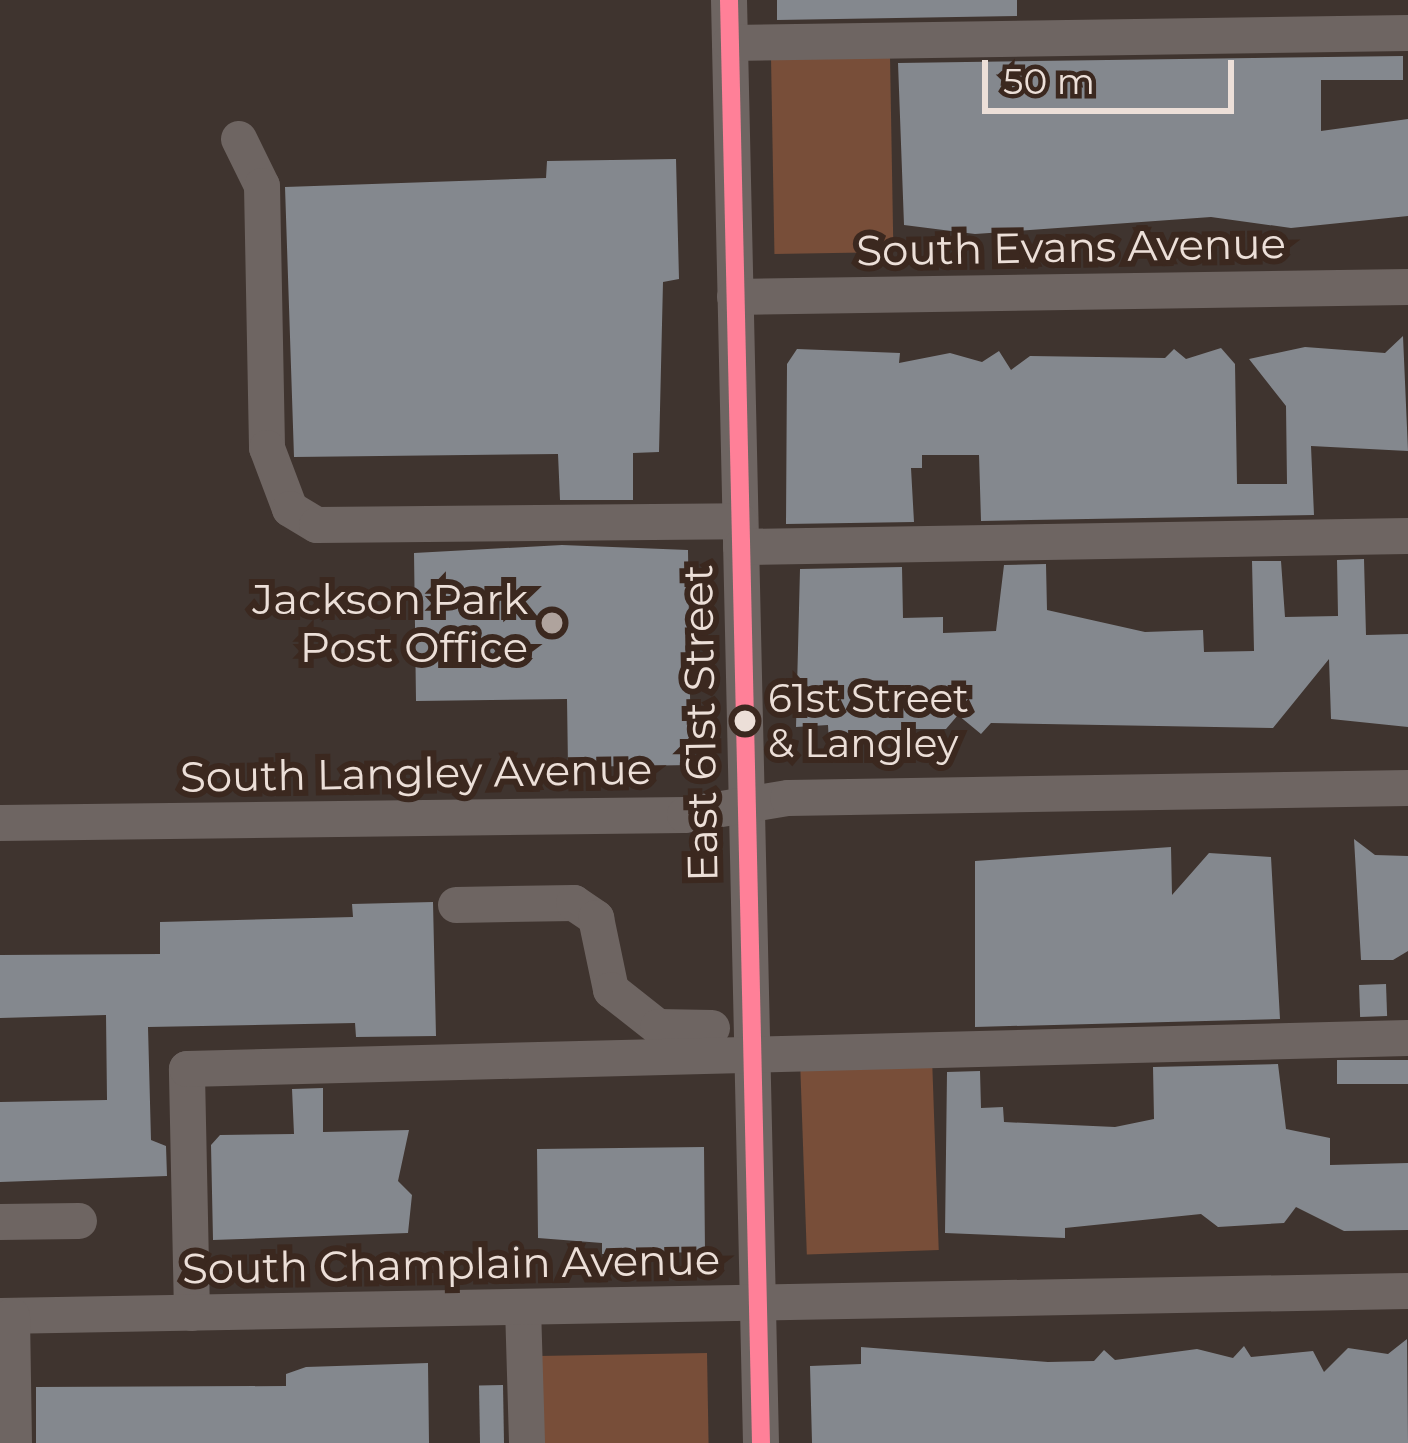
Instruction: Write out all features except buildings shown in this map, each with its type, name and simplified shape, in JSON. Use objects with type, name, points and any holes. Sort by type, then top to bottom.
[{"type":"street","name":"East 61st Street","points":[[729,0],[761,1443]]},
{"type":"street","points":[[730,43],[1408,33]]},
{"type":"street","points":[[239,139],[262,186],[267,448],[290,509],[317,525],[740,534],[1408,536]]},
{"type":"street","name":"South Evans Avenue","points":[[735,297],[1408,287]]},
{"type":"street","name":"South Langley Avenue","points":[[0,823],[1408,788]]},
{"type":"street","points":[[456,905],[574,903],[596,918],[611,990],[658,1027],[752,1038]]},
{"type":"street","points":[[192,1313],[188,1069],[752,1038],[1408,1038]]},
{"type":"street","points":[[0,1222],[79,1221]]},
{"type":"street","name":"South Champlain Avenue","points":[[6,1316],[1408,1291]]},
{"type":"street","points":[[523,1307],[526,1443]]},
{"type":"street","points":[[6,1316],[14,1443]]},
{"type":"shaded area","points":[[890,56],[893,252],[774,254],[771,58]]},
{"type":"shaded area","points":[[932,1057],[939,1250],[807,1254],[800,1062]]},
{"type":"shaded area","points":[[707,1353],[709,1443],[540,1443],[538,1356]]},
{"type":"transit line","points":[[729,0],[761,1443]]},
{"type":"place","name":"Jackson Park Post Office","points":[[552,623]]},
{"type":"place","name":"61st Street & Langley","points":[[745,721]]}]
